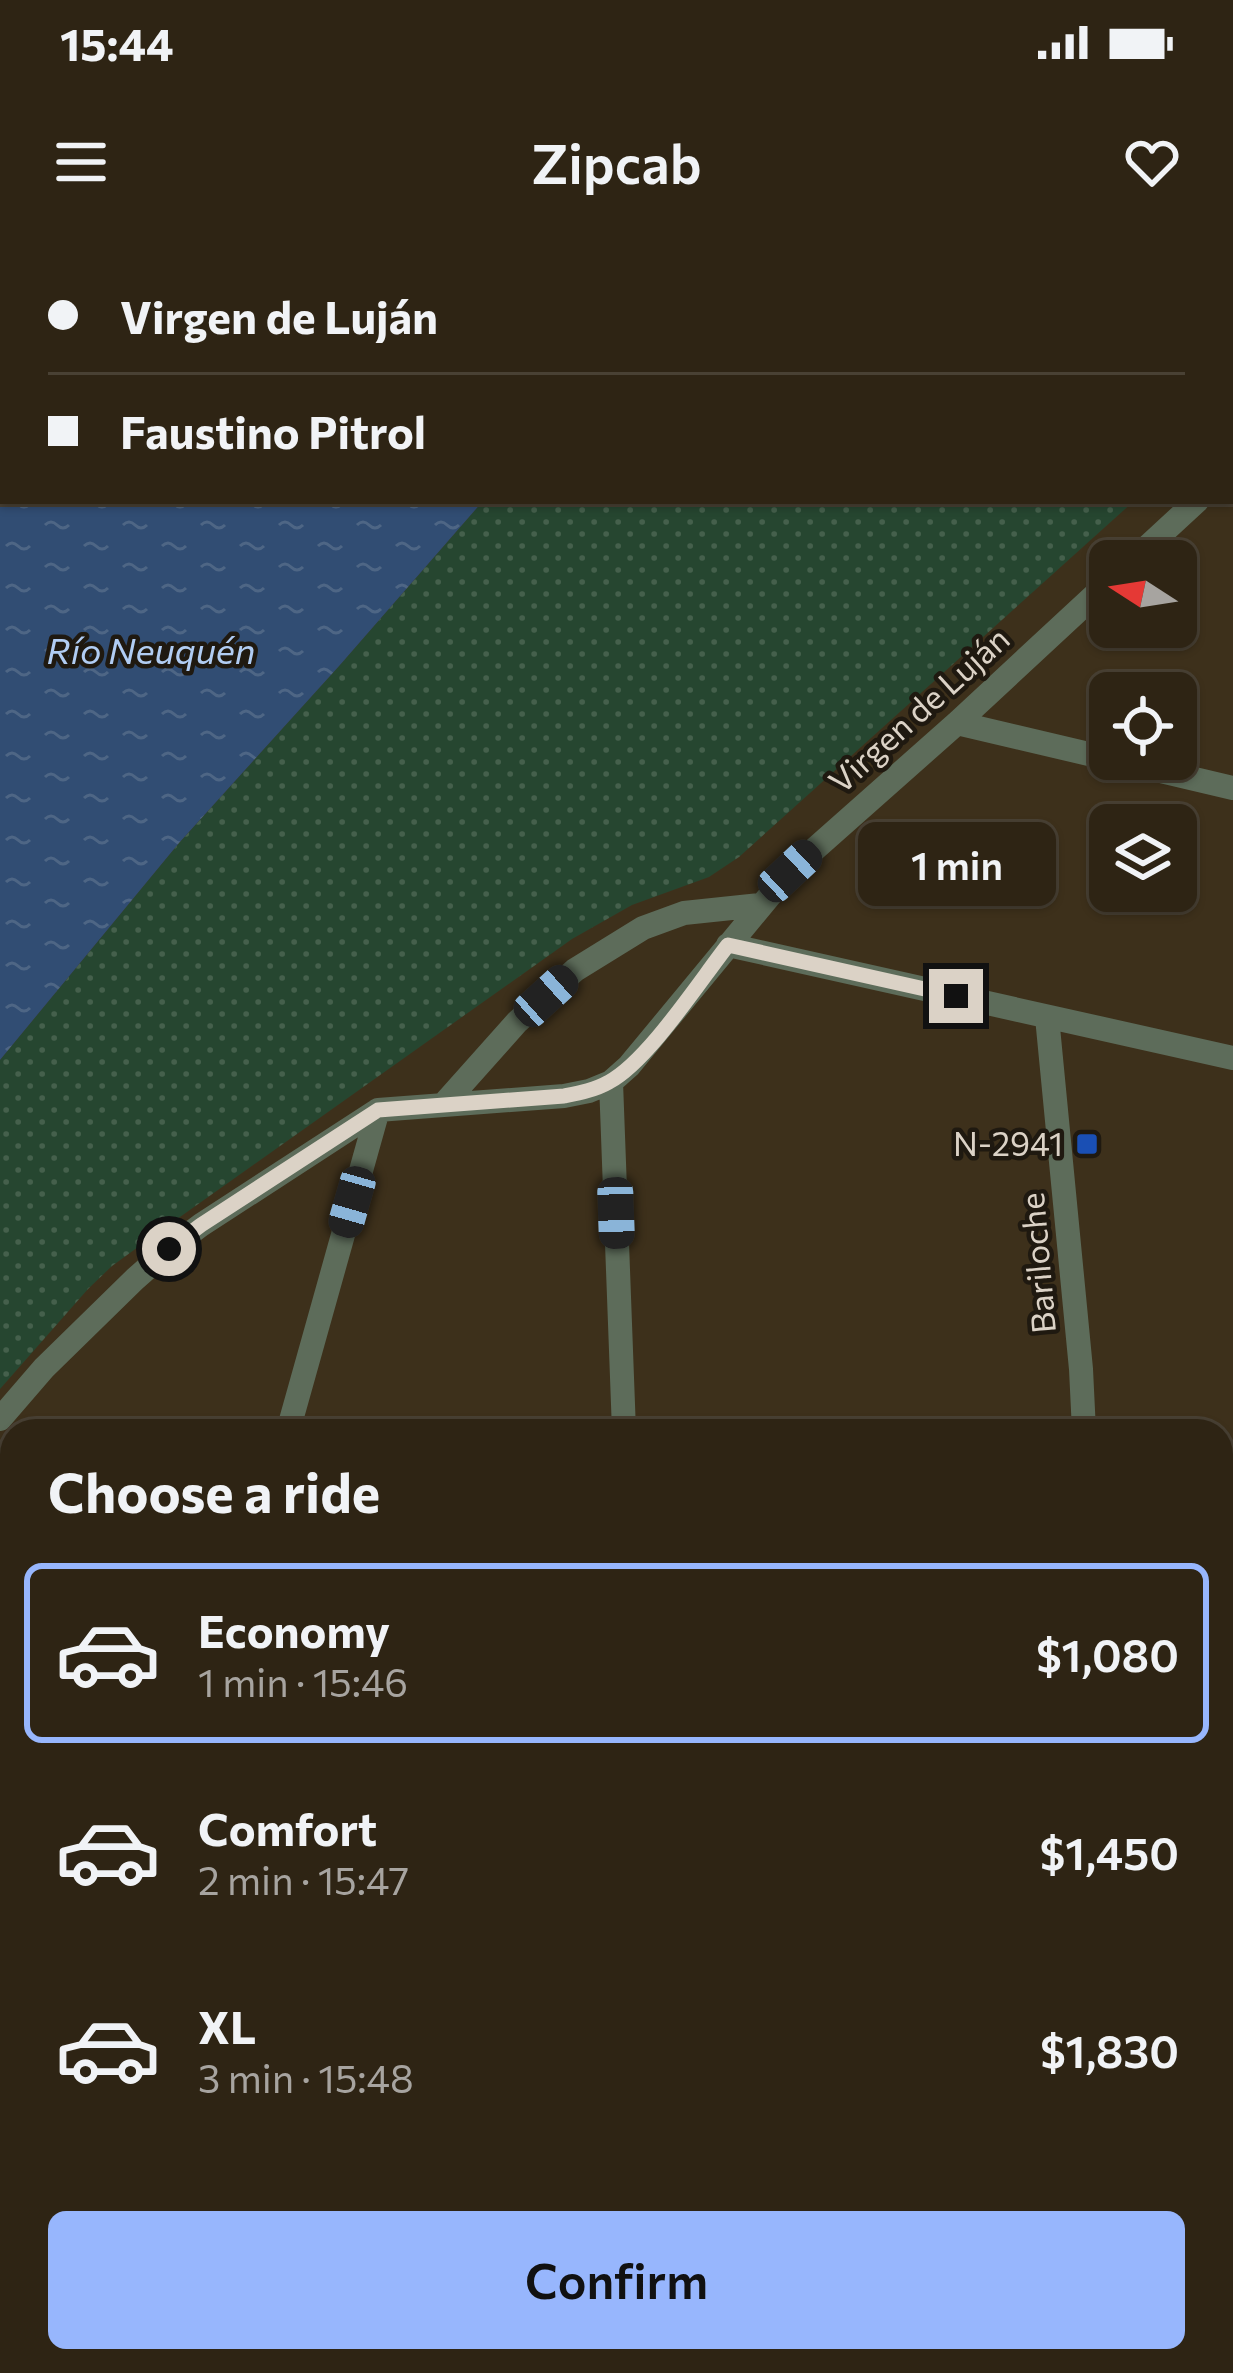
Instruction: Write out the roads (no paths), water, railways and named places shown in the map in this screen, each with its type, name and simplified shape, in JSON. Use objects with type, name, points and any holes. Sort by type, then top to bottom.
[{"type":"street","points":[[1155,540],[1194,504]]},
{"type":"street","name":"Virgen de Luján","points":[[611,1082],[646,1049],[790,871],[1089,600]]},
{"type":"street","points":[[957,723],[1233,788]]},
{"type":"street","points":[[442,1105],[518,1022],[575,970],[643,928],[684,913],[760,905]]},
{"type":"street","points":[[728,945],[1233,1058]]},
{"type":"street","name":"Bariloche","points":[[1047,1017],[1083,1419]]},
{"type":"street","points":[[0,1419],[44,1368],[169,1249],[378,1110],[564,1096],[611,1082],[624,1419]]},
{"type":"street","points":[[291,1419],[378,1110]]},
{"type":"water","name":"Río Neuquén","points":[[0,504],[480,504],[179,843],[0,1060]]},
{"type":"place","name":"N-2941","points":[[1087,1144]]}]
